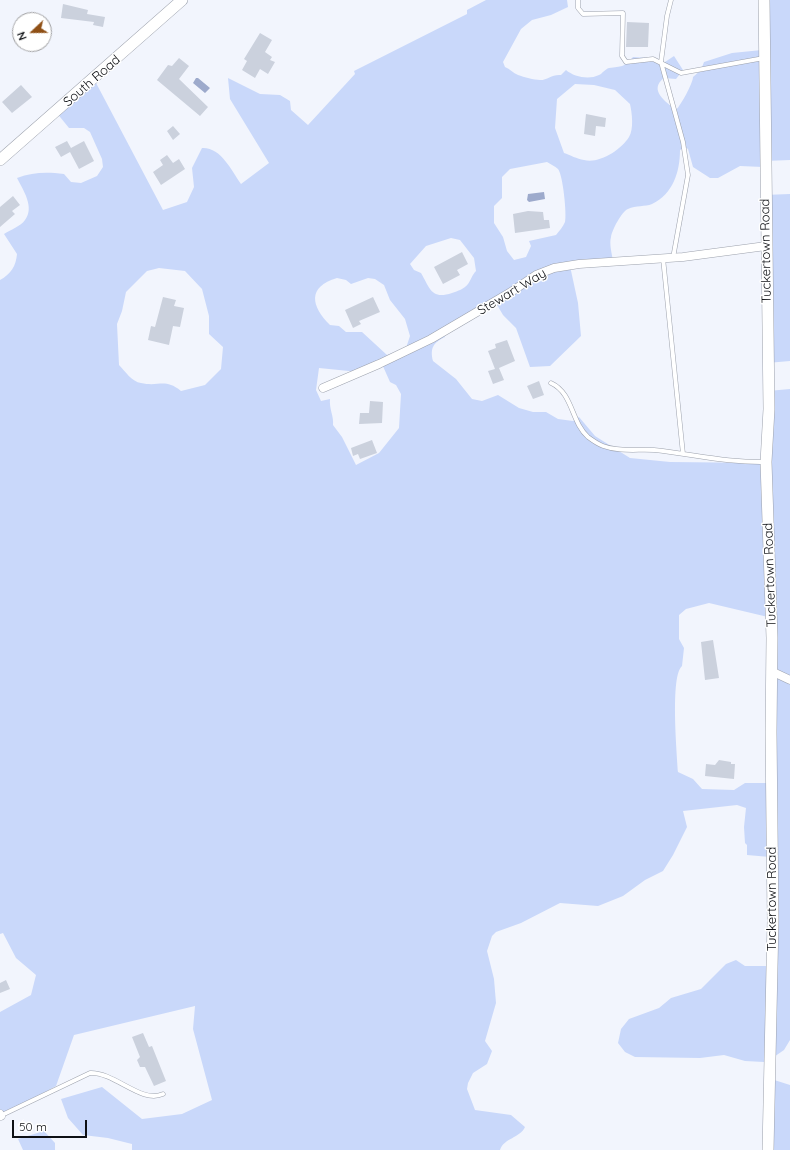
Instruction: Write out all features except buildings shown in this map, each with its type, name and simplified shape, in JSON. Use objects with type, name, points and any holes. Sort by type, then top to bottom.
[{"type":"street","name":"South Road","points":[[0,160],[182,0]]},
{"type":"street","name":"Tuckertown Road","points":[[764,0],[769,409],[766,462],[771,671],[773,927],[768,1150]]},
{"type":"street","name":"Stewart Way","points":[[323,388],[379,364],[431,339],[478,313],[536,275],[554,268],[580,264],[673,258],[766,246]]},
{"type":"street","points":[[771,671],[790,680]]},
{"type":"lane","points":[[578,0],[578,8],[582,14],[623,13],[622,56],[626,62],[653,59],[681,73],[764,58]]},
{"type":"lane","points":[[671,0],[666,16],[661,62],[683,142],[688,175],[673,258]]},
{"type":"lane","points":[[663,258],[683,454]]},
{"type":"lane","points":[[551,383],[559,387],[565,394],[580,429],[589,438],[603,446],[618,449],[652,450],[724,461],[766,462]]},
{"type":"lane","points":[[0,1116],[90,1073],[99,1073],[111,1077],[148,1096],[156,1097],[163,1094]]},
{"type":"shaded area","points":[[486,0],[567,0],[568,7],[551,15],[532,20],[521,29],[503,62],[505,67],[518,75],[538,80],[543,80],[555,75],[561,75],[566,70],[577,76],[595,77],[606,69],[624,65],[633,57],[649,58],[662,64],[674,56],[683,70],[676,79],[664,78],[660,82],[658,91],[660,96],[676,110],[681,104],[693,77],[701,70],[704,62],[732,53],[762,50],[762,0],[790,0],[790,160],[765,161],[763,167],[740,166],[718,178],[710,178],[693,167],[688,149],[685,147],[680,150],[677,174],[674,182],[665,194],[652,204],[626,210],[618,221],[610,240],[613,261],[570,266],[578,303],[581,336],[550,366],[530,367],[516,328],[503,315],[496,303],[443,333],[445,337],[433,346],[432,353],[433,361],[456,379],[472,399],[482,401],[498,395],[519,408],[533,412],[546,412],[558,419],[573,421],[579,417],[595,436],[630,458],[670,462],[764,463],[768,391],[790,389],[790,1040],[784,1050],[768,1061],[764,1062],[745,1061],[724,1055],[700,1058],[635,1057],[625,1052],[618,1043],[621,1029],[629,1019],[659,1008],[671,998],[701,989],[726,964],[736,960],[745,966],[770,966],[770,857],[747,855],[744,827],[746,808],[737,805],[683,811],[687,827],[663,871],[645,880],[623,896],[598,906],[560,903],[521,923],[496,932],[492,936],[487,951],[494,979],[496,1003],[485,1041],[492,1051],[487,1064],[473,1073],[467,1089],[475,1110],[511,1115],[525,1127],[520,1134],[505,1143],[500,1150],[132,1150],[132,1144],[108,1138],[83,1135],[68,1118],[61,1099],[102,1087],[142,1119],[182,1114],[212,1100],[193,1029],[195,1006],[74,1035],[56,1086],[2,1116],[0,1112],[0,1012],[31,995],[36,975],[16,958],[3,933],[0,934],[0,280],[12,269],[17,254],[4,234],[23,222],[28,215],[29,210],[25,193],[17,178],[34,174],[58,173],[64,174],[71,182],[81,183],[97,176],[103,167],[102,159],[90,132],[84,128],[69,128],[56,112],[95,81],[163,210],[187,202],[194,187],[192,168],[202,148],[215,151],[220,155],[241,184],[269,163],[230,99],[228,78],[260,94],[280,95],[290,101],[291,110],[308,125],[355,74],[354,71],[467,14],[467,10]],"holes":[[[575,84],[594,85],[615,90],[630,104],[632,116],[631,134],[621,147],[609,155],[596,160],[590,161],[576,158],[564,153],[555,128],[557,99]],[[547,162],[558,169],[563,187],[565,222],[562,227],[556,235],[529,241],[531,246],[526,257],[514,260],[507,251],[503,237],[494,223],[494,206],[502,198],[502,177],[510,169]],[[451,238],[460,240],[474,258],[476,271],[463,289],[445,295],[440,295],[435,294],[429,288],[421,273],[414,270],[410,264],[426,246]],[[159,268],[185,271],[202,289],[209,316],[209,334],[223,347],[221,369],[205,385],[181,391],[171,385],[141,383],[132,378],[119,365],[117,324],[122,311],[126,292],[147,271]],[[337,278],[346,280],[351,284],[368,278],[375,279],[384,285],[390,300],[405,319],[410,336],[406,348],[387,355],[362,332],[346,332],[339,326],[330,325],[319,311],[316,304],[315,298],[321,286]],[[382,364],[390,382],[396,385],[401,394],[399,428],[379,453],[356,465],[342,437],[333,425],[330,399],[321,401],[316,390],[319,368],[359,372]],[[709,603],[768,617],[768,783],[745,783],[734,790],[702,789],[693,779],[678,772],[675,699],[676,684],[678,673],[682,666],[684,648],[679,639],[679,615],[686,609]]]},
{"type":"shaded area","points":[[196,78],[210,88],[205,93],[193,83]]},
{"type":"shaded area","points":[[544,192],[545,199],[529,202],[527,200],[528,194]]},
{"type":"shaded area","points":[[790,194],[790,361],[767,363],[764,195]]},
{"type":"shaded area","points":[[768,1078],[790,1085],[790,1150],[767,1150]]},
{"type":"shaded area","points":[[44,1131],[55,1143],[55,1150],[23,1150],[18,1139]]}]
